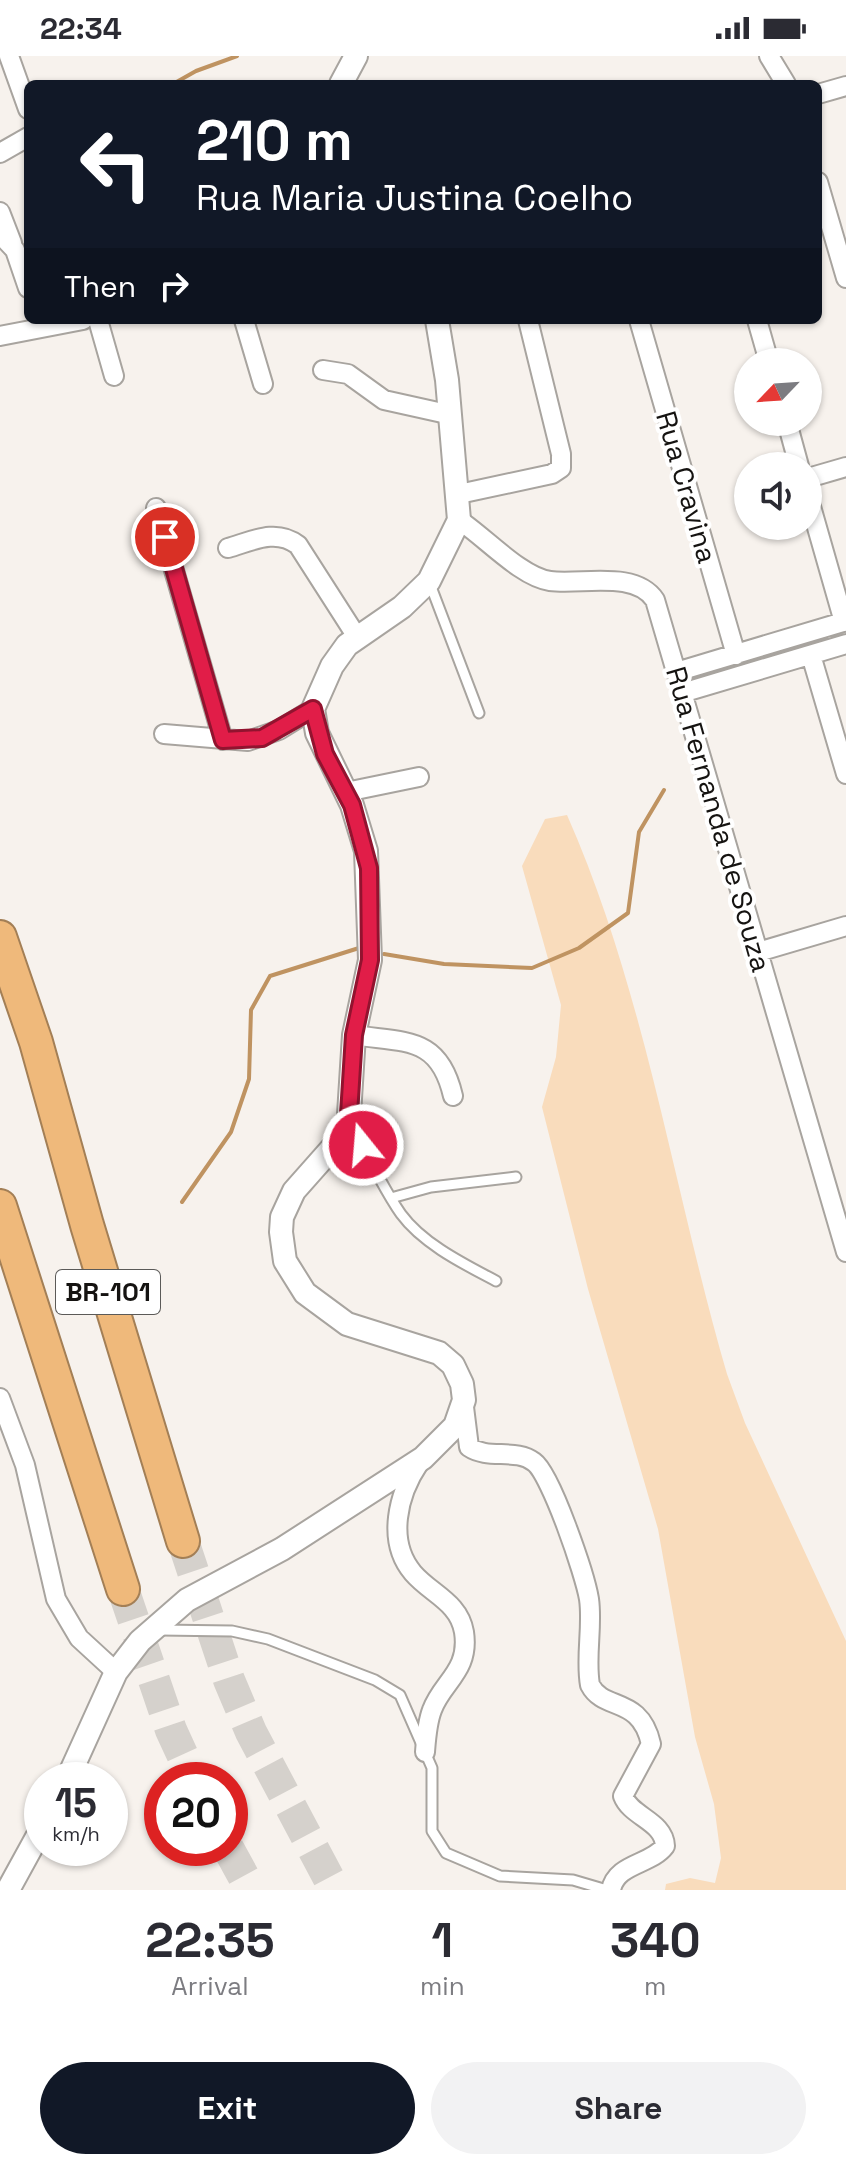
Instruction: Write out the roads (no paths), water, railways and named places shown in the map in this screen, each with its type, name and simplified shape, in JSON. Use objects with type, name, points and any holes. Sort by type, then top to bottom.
[{"type":"highway","name":"BR-101","points":[[0,937],[36,1042],[183,1541]]},
{"type":"highway","name":"BR-101","points":[[0,1206],[123,1589]]},
{"type":"street","points":[[9,56],[24,98]]},
{"type":"street","points":[[343,80],[356,56]]},
{"type":"street","points":[[769,56],[784,80]]},
{"type":"street","points":[[822,93],[846,86]]},
{"type":"street","points":[[0,153],[24,139]]},
{"type":"street","points":[[822,196],[846,278]]},
{"type":"street","points":[[0,212],[24,276]]},
{"type":"street","points":[[0,234],[15,250]]},
{"type":"street","points":[[99,324],[114,376]]},
{"type":"street","points":[[245,324],[263,384]]},
{"type":"street","points":[[164,734],[223,740],[262,738],[313,709],[332,666],[357,637],[402,607],[429,581],[459,520],[459,494],[447,414],[447,380],[438,324]]},
{"type":"street","points":[[459,494],[552,474],[561,468],[561,454],[529,324]]},
{"type":"street","name":"Rua Cravina","points":[[640,324],[736,655]]},
{"type":"street","points":[[758,324],[765,348]]},
{"type":"street","points":[[0,336],[40,325]]},
{"type":"street","points":[[323,370],[348,374],[384,400],[447,414]]},
{"type":"street","points":[[822,474],[846,467]]},
{"type":"street","points":[[156,508],[223,740]]},
{"type":"street","name":"Rua Fernanda de Souza","points":[[459,520],[536,578],[624,583],[650,592],[655,600],[846,1252]]},
{"type":"street","points":[[228,548],[266,537],[289,538],[298,545],[357,637]]},
{"type":"street","points":[[676,672],[845,621],[821,540]]},
{"type":"street","points":[[682,693],[846,644]]},
{"type":"street","points":[[811,655],[846,774]]},
{"type":"street","points":[[313,709],[321,743],[346,792],[366,851],[371,910],[370,960],[354,1035],[348,1130],[335,1149],[306,1175],[288,1204],[281,1232],[285,1261],[305,1293],[347,1324],[439,1353],[453,1365],[462,1384],[469,1447],[481,1453],[523,1457],[541,1468],[580,1565],[589,1598],[590,1685],[599,1696],[629,1708],[648,1731],[651,1744],[645,1759],[624,1788],[623,1796],[626,1804],[660,1831],[665,1846],[660,1852],[621,1872],[609,1890]]},
{"type":"street","points":[[346,792],[419,777]]},
{"type":"street","points":[[758,952],[846,926]]},
{"type":"street","points":[[354,1035],[398,1041],[436,1055],[445,1066],[453,1096]]},
{"type":"street","points":[[0,1398],[25,1465],[56,1599],[79,1638],[116,1672]]},
{"type":"street","points":[[75,1762],[116,1672],[151,1630],[187,1600],[282,1549],[423,1458],[455,1426],[464,1400]]},
{"type":"street","points":[[423,1458],[401,1496],[400,1546],[413,1573],[454,1609],[464,1633],[458,1671],[431,1712],[425,1752]]},
{"type":"street","points":[[8,1890],[24,1861]]},
{"type":"lane","points":[[429,581],[479,713]]},
{"type":"lane","points":[[348,1130],[368,1153],[403,1217],[435,1245],[496,1281]]},
{"type":"lane","points":[[391,1198],[431,1187],[516,1177]]},
{"type":"lane","points":[[151,1630],[232,1631],[268,1639],[375,1680],[400,1695],[432,1768],[432,1831],[446,1853],[500,1876],[573,1880],[609,1890]]},
{"type":"waterway","points":[[180,80],[237,56]]},
{"type":"waterway","points":[[384,954],[444,964],[532,968],[579,948],[628,913],[639,832],[664,790]]},
{"type":"waterway","points":[[182,1202],[231,1132],[249,1079],[251,1010],[270,976],[359,948]]},
{"type":"tunnel","points":[[183,1541],[229,1680],[251,1732],[335,1890]]},
{"type":"tunnel","points":[[123,1589],[171,1730],[186,1762]]},
{"type":"tunnel","points":[[238,1866],[251,1890]]}]
